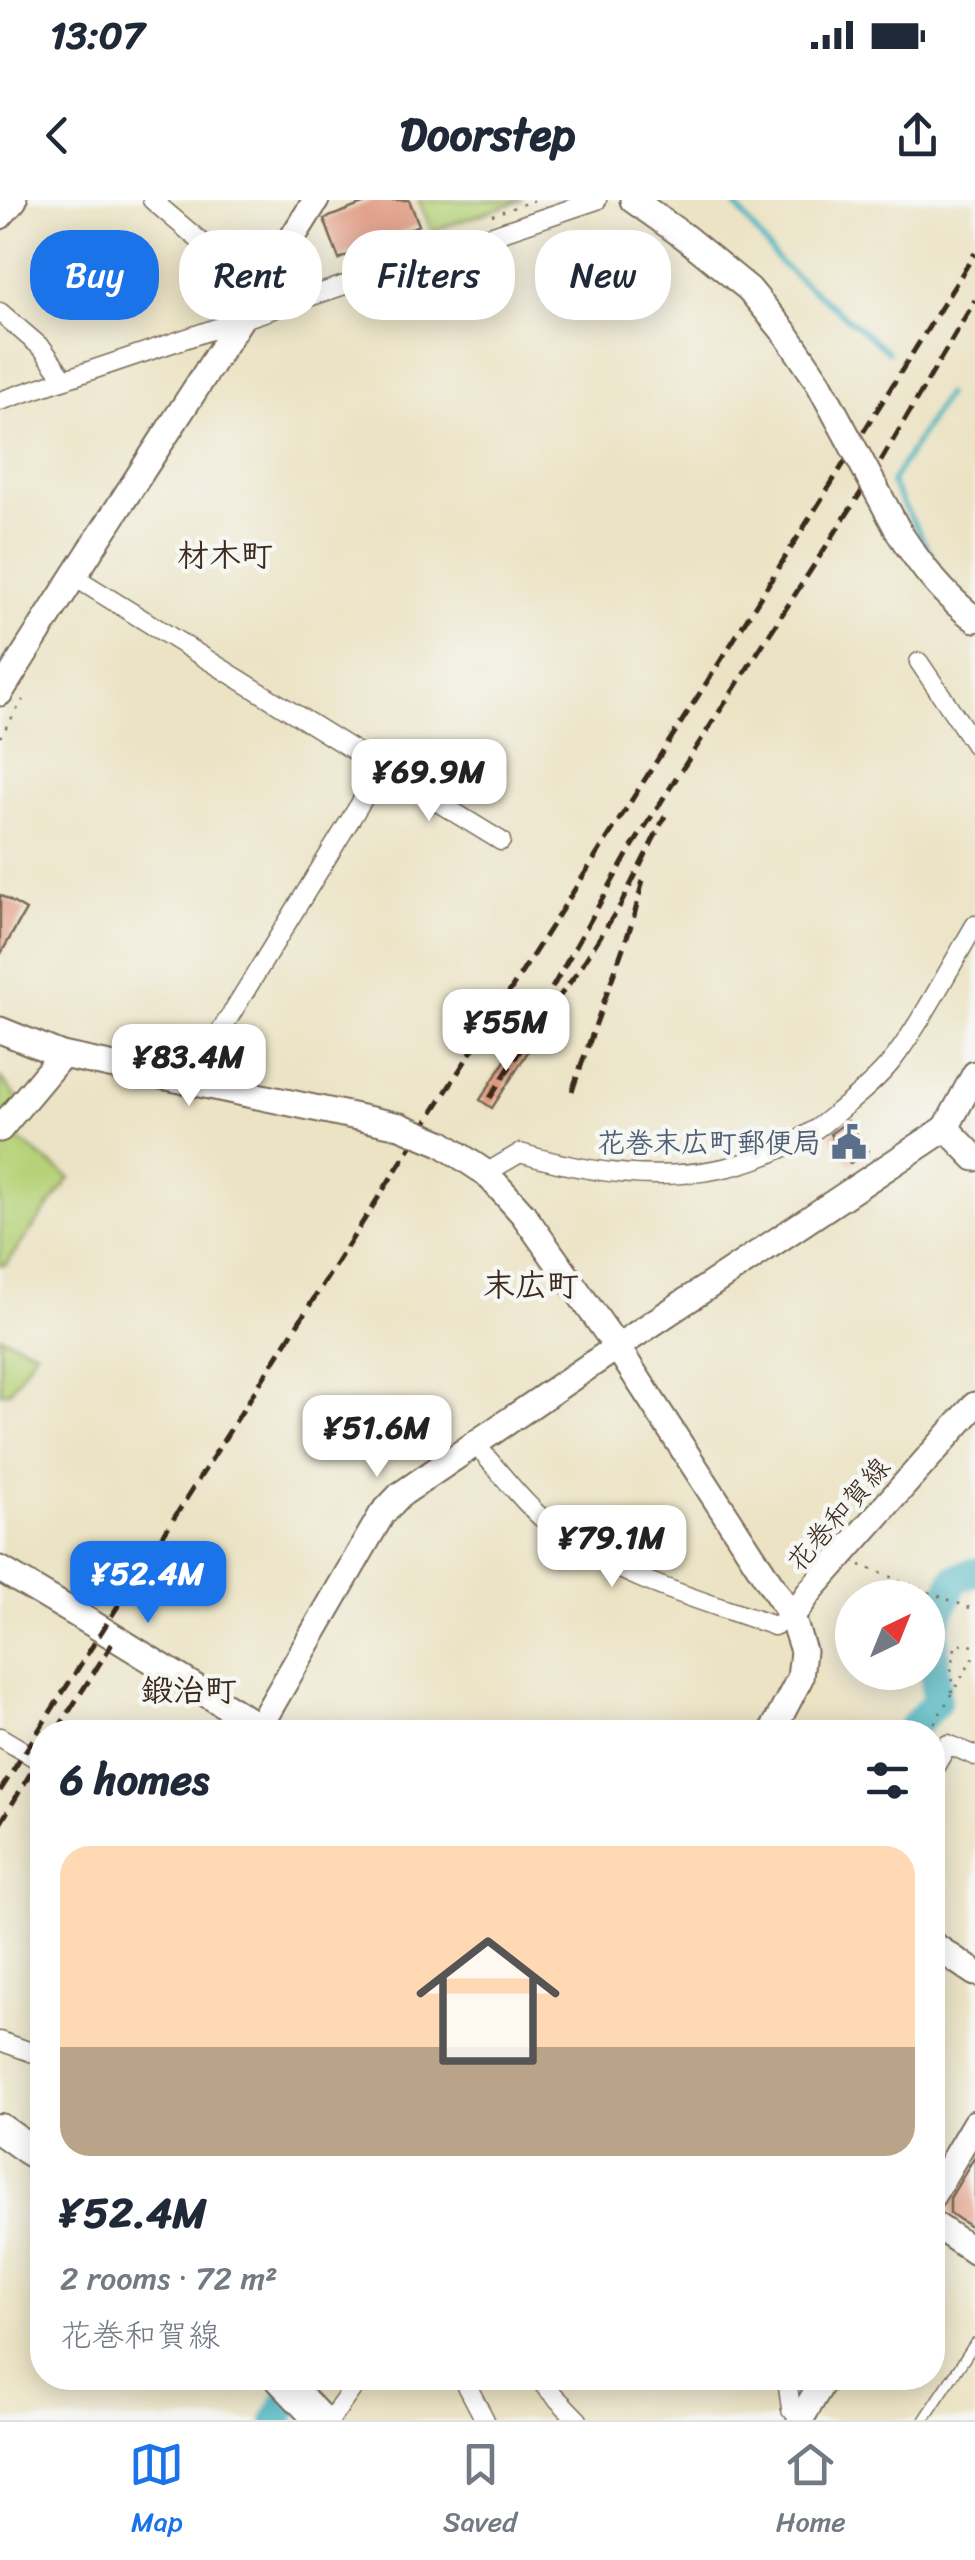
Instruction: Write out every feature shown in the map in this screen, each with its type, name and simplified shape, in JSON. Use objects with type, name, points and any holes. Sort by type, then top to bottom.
[{"type":"main road","points":[[0,2130],[30,2151]]},
{"type":"main road","points":[[291,2390],[320,2420]]},
{"type":"street","points":[[0,216],[14,200]]},
{"type":"street","points":[[152,200],[187,230]]},
{"type":"street","points":[[297,230],[316,200]]},
{"type":"street","points":[[0,400],[597,200]]},
{"type":"street","points":[[633,200],[749,289],[786,334],[816,380],[900,534],[952,603],[975,619]]},
{"type":"street","points":[[0,312],[42,349],[64,378]]},
{"type":"street","points":[[0,693],[240,322]]},
{"type":"street","points":[[73,576],[500,840]]},
{"type":"street","points":[[920,662],[975,745]]},
{"type":"street","points":[[190,1081],[382,768]]},
{"type":"street","points":[[486,1173],[520,1154],[565,1167],[662,1177],[716,1170],[766,1155],[815,1130],[894,1059],[975,926]]},
{"type":"street","points":[[0,1030],[62,1055],[400,1126],[441,1143],[486,1173],[523,1214],[616,1347],[792,1617],[774,1626],[608,1563],[537,1514],[475,1444]]},
{"type":"street","points":[[0,1129],[62,1055]]},
{"type":"street","points":[[253,1720],[382,1514],[400,1496],[946,1128],[975,1074]]},
{"type":"street","points":[[946,1128],[975,1158]]},
{"type":"street","name":"花巻和賀線","points":[[778,1720],[800,1678],[803,1651],[792,1617],[811,1590],[975,1405]]},
{"type":"street","points":[[0,1569],[94,1624],[238,1720]]},
{"type":"street","points":[[0,1737],[30,1755]]},
{"type":"street","points":[[945,1749],[948,1744],[975,1756]]},
{"type":"street","points":[[945,1952],[975,1972]]},
{"type":"street","points":[[0,2041],[30,2052]]},
{"type":"street","points":[[945,2174],[975,2123]]},
{"type":"street","points":[[945,2232],[975,2252]]},
{"type":"street","points":[[330,2420],[351,2390]]},
{"type":"street","points":[[469,2390],[484,2420]]},
{"type":"street","points":[[549,2390],[578,2420]]},
{"type":"street","points":[[789,2390],[791,2409],[801,2418],[818,2390]]},
{"type":"lane","points":[[945,2388],[975,2342]]},
{"type":"lane","points":[[924,2420],[944,2390]]},
{"type":"path","points":[[840,1557],[975,1610]]},
{"type":"path","points":[[952,1692],[950,1665],[956,1644],[975,1646]]},
{"type":"path","points":[[938,1720],[975,1656]]},
{"type":"green space","points":[[418,200],[523,200],[435,230]]},
{"type":"green space","points":[[0,1077],[31,1115],[15,1137],[70,1178],[6,1264],[0,1265]]},
{"type":"green space","points":[[0,1336],[36,1351],[9,1392],[0,1392]]},
{"type":"building","points":[[373,200],[409,200],[419,225],[407,230],[342,230],[339,259],[324,219]]},
{"type":"building","points":[[0,895],[26,910],[0,955]]},
{"type":"building","points":[[519,1039],[531,1047],[492,1108],[480,1100]]},
{"type":"building","points":[[848,1121],[868,1151],[850,1163],[830,1134]]},
{"type":"building","points":[[975,2156],[975,2230],[950,2213],[950,2198]]},
{"type":"waterway","points":[[731,200],[781,264],[888,352]]},
{"type":"waterway","points":[[939,568],[891,483],[946,394]]},
{"type":"waterway","points":[[920,1720],[936,1702],[934,1625],[955,1579],[975,1572]]},
{"type":"waterway","points":[[277,2420],[293,2390]]},
{"type":"railway","points":[[45,1720],[728,649],[975,253]]},
{"type":"railway","points":[[552,988],[630,850],[878,466],[975,300]]},
{"type":"railway","points":[[490,1098],[621,904],[665,816]]},
{"type":"railway","points":[[572,1091],[633,920],[643,880]]},
{"type":"railway","points":[[64,1720],[112,1644]]},
{"type":"railway","points":[[0,1791],[30,1744]]},
{"type":"railway","points":[[0,1824],[30,1774]]},
{"type":"place","name":"花巻末広町郵便局","points":[[849,1142]]},
{"type":"district","name":"材木町","points":[[225,555]]},
{"type":"district","name":"末広町","points":[[531,1285]]},
{"type":"district","name":"鍛治町","points":[[189,1690]]}]
